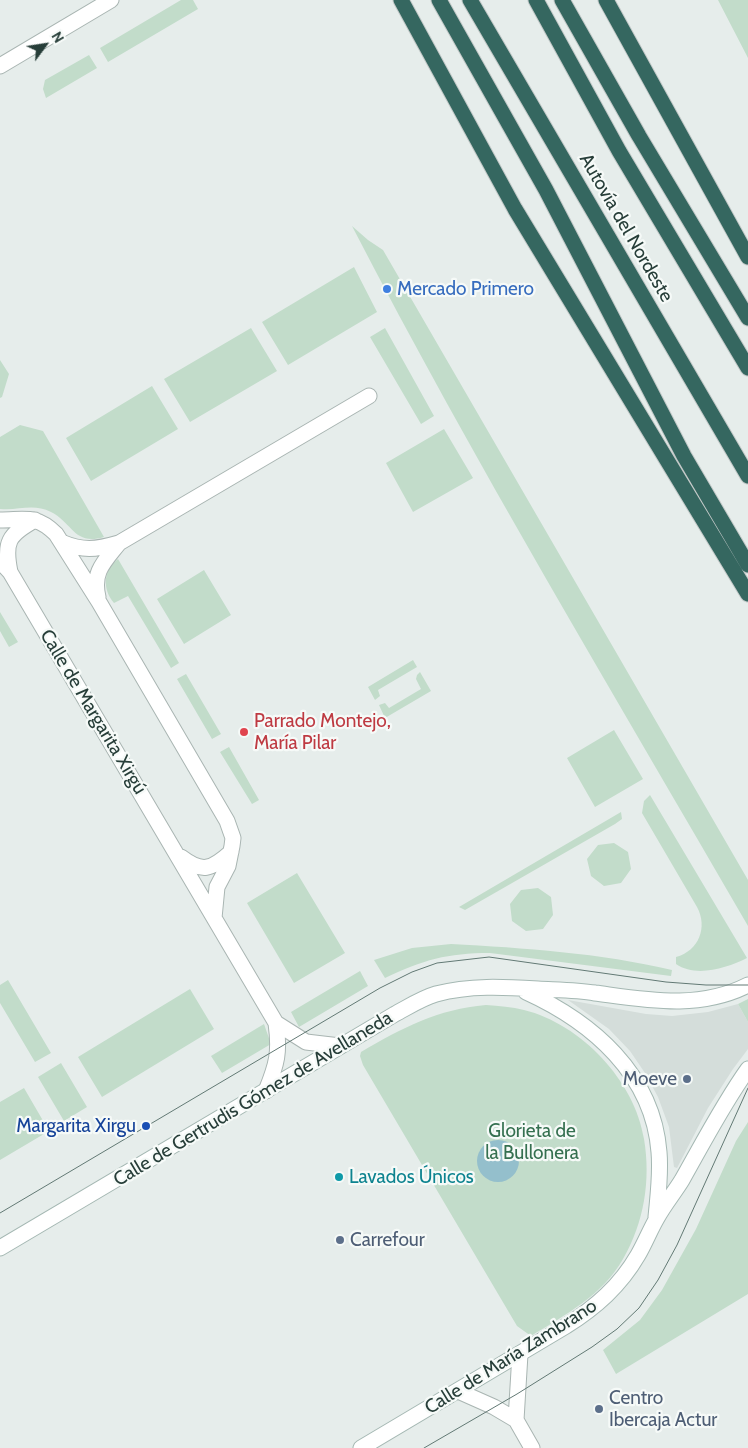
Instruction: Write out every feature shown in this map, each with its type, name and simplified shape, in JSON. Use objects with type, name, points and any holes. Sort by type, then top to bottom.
[{"type":"highway","points":[[401,0],[515,209],[748,594]]},
{"type":"highway","points":[[439,0],[546,190],[684,456],[748,565]]},
{"type":"highway","name":"Autovía del Nordeste","points":[[470,0],[748,476]]},
{"type":"highway","name":"Autovía del Nordeste","points":[[536,0],[619,151],[748,368]]},
{"type":"highway","points":[[562,0],[644,144],[748,318]]},
{"type":"highway","points":[[606,0],[748,257]]},
{"type":"street","points":[[0,66],[111,0]]},
{"type":"street","points":[[61,542],[88,550],[118,544],[369,396]]},
{"type":"street","points":[[0,520],[22,518],[34,520],[50,529],[61,542],[99,602],[227,821],[233,838],[228,866],[217,886],[214,918]]},
{"type":"street","name":"Calle de Margarita Xirgú","points":[[34,520],[16,531],[8,542],[5,566],[276,1023],[277,1060],[266,1091]]},
{"type":"street","points":[[99,602],[96,588],[97,574],[118,544]]},
{"type":"street","name":"Calle de Margarita Xirgú","points":[[176,853],[200,868],[216,864],[231,852]]},
{"type":"street","name":"Calle de Gertrudis Gómez de Avellaneda","points":[[0,1248],[340,1046],[434,994],[464,988],[518,988],[592,992],[671,1002],[718,998],[748,985]]},
{"type":"street","points":[[518,988],[553,1004],[581,1022],[605,1042],[627,1066],[644,1096],[654,1122],[659,1151],[656,1218]]},
{"type":"street","name":"Calle de Margarita Xirgú","points":[[276,1023],[306,1042],[340,1046]]},
{"type":"street","points":[[656,1218],[681,1182],[724,1106],[748,1069]]},
{"type":"street","name":"Calle de María Zambrano","points":[[361,1448],[577,1320],[606,1298],[620,1282],[638,1255],[656,1218]]},
{"type":"street","points":[[516,1420],[520,1354]]},
{"type":"street","points":[[458,1391],[494,1407],[516,1420],[532,1448]]},
{"type":"shaded area","name":"Moeve","points":[[568,1000],[646,1014],[672,1016],[708,1012],[738,1004],[748,1022],[748,1049],[708,1108],[677,1168],[674,1167],[669,1127],[658,1097],[645,1073],[630,1051],[609,1029]]},
{"type":"green space","points":[[181,0],[193,0],[198,9],[108,62],[100,48]]},
{"type":"green space","points":[[718,0],[748,0],[748,58]]},
{"type":"green space","points":[[89,55],[97,68],[46,98],[43,89],[45,80]]},
{"type":"green space","points":[[352,226],[383,250],[748,880],[748,926],[496,491]]},
{"type":"green space","points":[[354,267],[377,312],[288,365],[262,322]]},
{"type":"green space","points":[[251,328],[277,371],[190,422],[164,379]]},
{"type":"green space","points":[[385,328],[434,416],[421,424],[370,337]]},
{"type":"green space","points":[[0,360],[9,374],[2,397],[0,398]]},
{"type":"green space","points":[[152,386],[178,429],[91,481],[66,438]]},
{"type":"green space","points":[[20,425],[43,431],[104,537],[94,539],[80,536],[58,517],[44,509],[0,509],[0,437]]},
{"type":"green space","points":[[444,429],[473,478],[413,512],[386,463]]},
{"type":"green space","points":[[118,559],[179,663],[171,668],[128,596],[114,603],[107,592],[107,574],[113,563]]},
{"type":"green space","points":[[204,570],[231,615],[184,644],[157,599]]},
{"type":"green space","points":[[0,612],[18,642],[9,647],[0,631]]},
{"type":"green space","points":[[413,660],[417,667],[378,690],[380,696],[375,700],[368,687]]},
{"type":"green space","points":[[420,672],[431,691],[385,718],[379,705],[385,703],[389,708],[421,689],[416,679]]},
{"type":"green space","points":[[186,674],[221,734],[212,739],[177,679]]},
{"type":"green space","points":[[614,730],[643,779],[595,807],[567,758]]},
{"type":"green space","points":[[229,747],[259,800],[252,804],[220,752]]},
{"type":"green space","points":[[650,795],[747,958],[721,968],[702,971],[684,968],[676,964],[676,957],[684,954],[696,944],[702,922],[697,907],[642,813],[644,801]]},
{"type":"green space","points":[[621,812],[622,819],[615,824],[465,910],[459,907]]},
{"type":"green space","points":[[614,843],[628,852],[631,869],[621,883],[604,886],[591,876],[587,859],[598,845]]},
{"type":"green space","points":[[297,873],[345,953],[294,983],[247,903]]},
{"type":"green space","points":[[538,888],[551,897],[553,915],[543,929],[526,931],[512,921],[510,904],[521,890]]},
{"type":"green space","points":[[451,944],[590,955],[672,970],[671,976],[490,953],[475,953],[448,956],[424,962],[385,978],[374,960],[412,948]]},
{"type":"green space","points":[[360,971],[368,986],[299,1027],[291,1012]]},
{"type":"green space","points":[[8,980],[51,1053],[35,1062],[0,1003],[0,985]]},
{"type":"green space","points":[[190,989],[214,1029],[102,1097],[78,1057]]},
{"type":"green space","points":[[748,999],[748,1022],[738,1004]]},
{"type":"green space","name":"Glorieta de la Bullonera","points":[[486,1005],[524,1010],[545,1017],[566,1028],[585,1042],[617,1076],[639,1117],[644,1139],[647,1170],[644,1201],[636,1231],[623,1259],[615,1272],[594,1294],[570,1312],[531,1336],[517,1326],[363,1065],[360,1056],[361,1052],[376,1043],[421,1021],[452,1011]]},
{"type":"green space","points":[[264,1024],[271,1044],[222,1073],[211,1056]]},
{"type":"green space","points":[[61,1063],[87,1107],[64,1121],[38,1077]]},
{"type":"green space","points":[[24,1088],[49,1131],[0,1160],[0,1102]]},
{"type":"green space","points":[[748,1122],[748,1294],[616,1374],[603,1350],[640,1320],[662,1290],[696,1229],[736,1141]]},
{"type":"water","points":[[502,1140],[510,1143],[516,1149],[519,1161],[516,1173],[510,1179],[494,1182],[486,1179],[480,1173],[477,1157],[480,1149],[486,1143]]},
{"type":"tram line","points":[[0,1213],[380,988],[412,972],[437,963],[489,957],[666,982],[706,985],[748,985]]},
{"type":"tram line","points":[[424,1448],[517,1394],[592,1347],[617,1329],[639,1308],[658,1280],[677,1245],[748,1088]]},
{"type":"place","name":"Mercado Primero","points":[[387,289]]},
{"type":"place","name":"Parrado Montejo, María Pilar","points":[[244,732]]},
{"type":"place","name":"Moeve","points":[[687,1079]]},
{"type":"place","name":"Margarita Xirgu","points":[[146,1126]]},
{"type":"place","name":"Lavados Únicos","points":[[339,1177]]},
{"type":"place","name":"Carrefour","points":[[340,1240]]},
{"type":"place","name":"Centro Ibercaja Actur","points":[[599,1409]]}]
